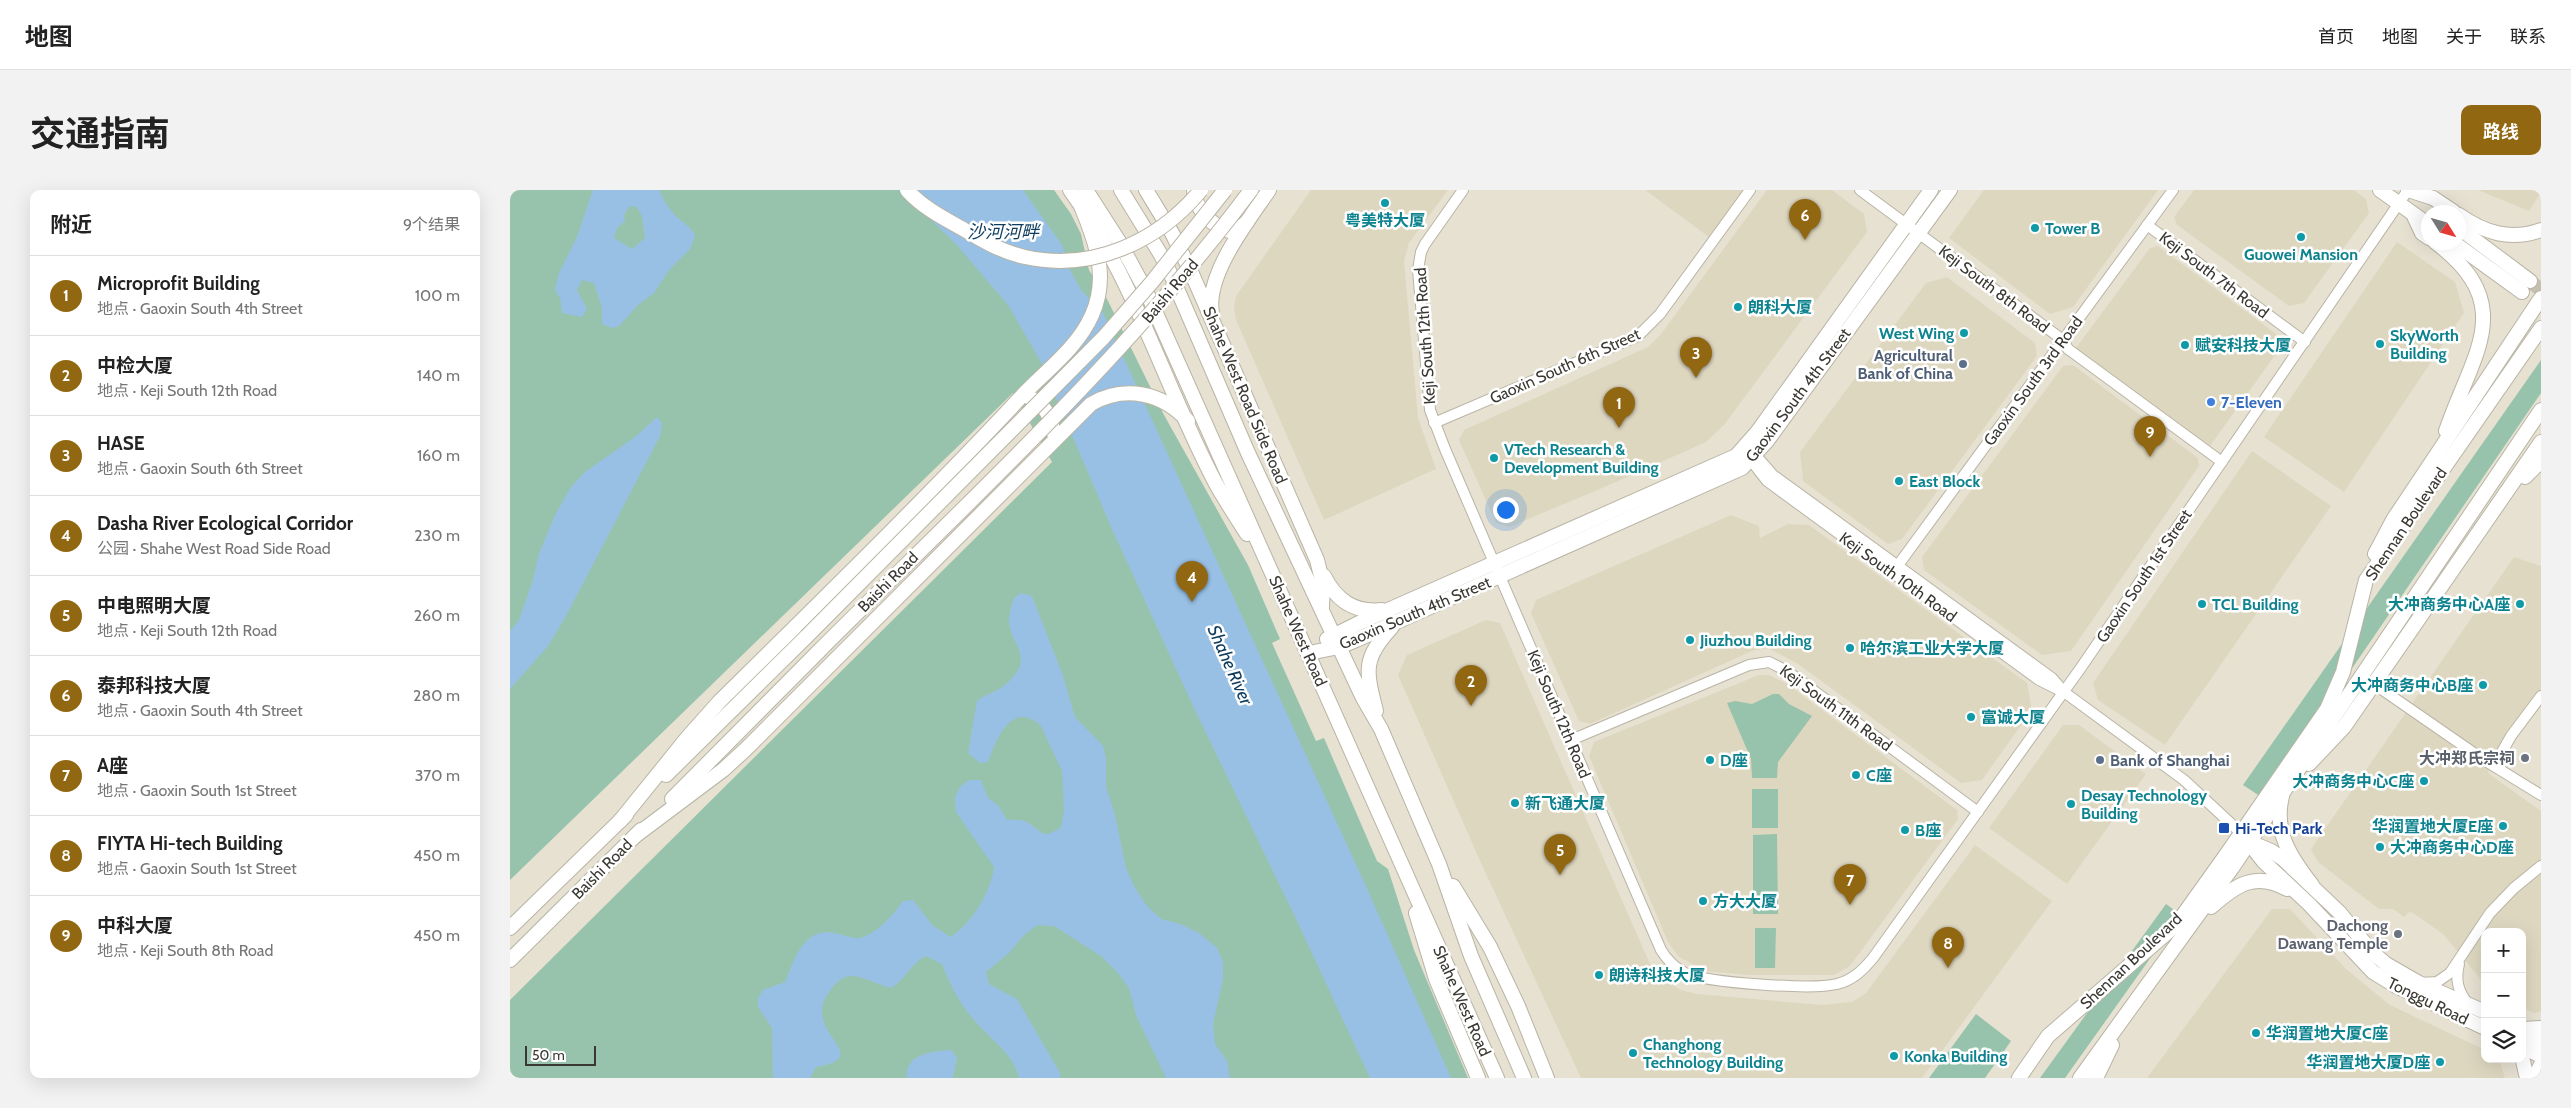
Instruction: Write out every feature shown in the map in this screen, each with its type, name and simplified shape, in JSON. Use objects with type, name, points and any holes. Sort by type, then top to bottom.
[{"type":"main road","points":[[907,190],[932,212],[994,246],[1024,257],[1059,261],[1102,256],[1134,244],[1168,223],[1200,190]]},
{"type":"main road","points":[[1070,190],[1122,273],[1215,483],[1272,572]]},
{"type":"main road","name":"Shahe West Road","points":[[1086,190],[1120,243],[1147,293],[1497,1078]]},
{"type":"main road","name":"Shahe West Road","points":[[1121,190],[1165,262],[1279,518],[1336,640],[1381,729],[1439,864],[1471,956],[1524,1078]]},
{"type":"main road","name":"Shahe West Road Side Road","points":[[1146,190],[1183,255],[1317,560],[1323,584],[1322,607]]},
{"type":"main road","points":[[1194,190],[1196,201],[1203,212],[1229,231],[1240,228],[1252,215]]},
{"type":"main road","name":"Baishi Road","points":[[510,928],[620,822],[806,637],[1104,337],[1152,282],[1225,190]]},
{"type":"main road","name":"Baishi Road","points":[[510,960],[1127,341],[1191,268],[1251,190]]},
{"type":"main road","points":[[1215,329],[1211,308],[1214,284],[1222,265],[1269,190]]},
{"type":"main road","name":"Gaoxin South 4th Street","points":[[1749,453],[1931,190]]},
{"type":"main road","name":"Gaoxin South 4th Street","points":[[1336,640],[1396,622],[1497,570],[1729,460],[1749,453],[1950,190]]},
{"type":"main road","points":[[2380,190],[2421,219]]},
{"type":"main road","points":[[2408,190],[2428,205]]},
{"type":"main road","points":[[2408,190],[2433,198],[2444,205]]},
{"type":"main road","points":[[620,822],[687,738],[719,702],[1005,416],[1070,347],[1087,325],[1096,302],[1100,271],[1096,242],[1081,206]]},
{"type":"main road","points":[[2412,213],[2421,231]]},
{"type":"main road","points":[[2466,219],[2496,234],[2520,236],[2541,230]]},
{"type":"main road","points":[[2466,235],[2526,287],[2466,250]]},
{"type":"main road","points":[[2439,451],[2475,356],[2484,321],[2480,293],[2474,281],[2457,259],[2445,250]]},
{"type":"main road","points":[[2366,580],[2377,549],[2393,520],[2541,298]]},
{"type":"main road","name":"Shennan Boulevard","points":[[2080,1078],[2192,926],[2245,837],[2327,709],[2343,672],[2366,580],[2541,328]]},
{"type":"main road","points":[[635,836],[723,770],[746,749],[1080,412],[1103,397],[1115,393],[1136,392],[1158,398],[1169,404],[1188,421]]},
{"type":"main road","points":[[1024,394],[1032,398],[1044,409],[1053,430],[1052,442]]},
{"type":"main road","name":"Shennan Boulevard","points":[[2019,1078],[2048,1036],[2176,925],[2287,785],[2541,410]]},
{"type":"main road","points":[[1264,439],[1279,518]]},
{"type":"main road","points":[[2312,885],[2292,858],[2282,835],[2280,804],[2287,785],[2339,734],[2541,442]]},
{"type":"main road","points":[[2492,513],[2541,461]]},
{"type":"main road","points":[[1317,560],[1331,589],[1351,606],[1372,610],[1397,606]]},
{"type":"main road","name":"Gaoxin South 4th Street","points":[[1309,653],[1397,606],[1497,570]]},
{"type":"main road","points":[[1381,729],[1368,680],[1368,664],[1378,644],[1396,622]]},
{"type":"main road","name":"Tonggu Road","points":[[2245,837],[2272,850],[2312,885],[2339,912],[2378,958],[2419,983],[2481,1010]]},
{"type":"main road","name":"Tonggu Road","points":[[2245,837],[2264,862],[2379,977],[2481,1026]]},
{"type":"main road","points":[[1439,864],[1490,947],[1534,1041],[1554,1078]]},
{"type":"main road","points":[[1407,876],[1429,960],[1476,1074]]},
{"type":"main road","points":[[2192,926],[2224,895],[2255,880],[2276,883],[2306,902]]},
{"type":"main road","points":[[2096,1078],[2121,1022]]},
{"type":"main road","points":[[2526,1030],[2541,1028]]},
{"type":"main road","points":[[2526,1033],[2541,1042]]},
{"type":"main road","points":[[1534,1041],[1547,1078]]},
{"type":"main road","points":[[2526,1049],[2541,1056]]},
{"type":"main road","points":[[2523,1063],[2527,1078]]},
{"type":"street","name":"Keji South 12th Road","points":[[1462,190],[1429,236],[1421,252],[1418,270],[1430,410],[1661,950],[1670,963],[1696,977],[1717,981],[1820,986],[1846,981],[1860,972],[1873,958]]},
{"type":"street","name":"Gaoxin South 6th Street","points":[[1434,423],[1638,336],[1660,314],[1750,190]]},
{"type":"street","name":"Keji South 8th Road","points":[[1860,190],[2063,340],[2068,349],[2222,462]]},
{"type":"street","name":"Gaoxin South 3rd Road","points":[[1895,569],[2173,190]]},
{"type":"street","name":"Gaoxin South 1st Street","points":[[1873,958],[2064,692],[2408,190]]},
{"type":"street","name":"Keji South 7th Road","points":[[2147,226],[2305,342]]},
{"type":"street","name":"Keji South 10th Road","points":[[1749,453],[1767,481],[2052,678],[2064,692],[2184,780],[2245,837]]},
{"type":"street","name":"Keji South 11th Road","points":[[1571,740],[1749,665],[1768,662],[1787,671],[1978,812]]},
{"type":"street","points":[[2374,684],[2494,766],[2541,795]]},
{"type":"street","points":[[2494,766],[2511,736],[2541,696]]},
{"type":"street","points":[[2419,983],[2437,982],[2446,977],[2501,900],[2541,866]]},
{"type":"street","points":[[2461,957],[2457,983],[2462,997],[2469,1005]]},
{"type":"street","points":[[2532,1078],[2541,1060]]},
{"type":"shaded area","points":[[1311,190],[1448,190],[1409,243],[1404,261],[1418,418],[1436,469],[1324,520],[1236,320],[1234,307],[1236,296]]},
{"type":"shaded area","points":[[1645,190],[1744,190],[1709,237]]},
{"type":"shaded area","points":[[1767,190],[1832,190],[1864,214],[1867,232],[1724,425],[1706,442],[1600,489],[1509,527],[1496,523],[1459,440],[1464,430],[1648,347],[1661,334]]},
{"type":"shaded area","points":[[1984,190],[2158,190],[2073,307],[2050,314],[1949,238]]},
{"type":"shaded area","points":[[2194,190],[2354,190],[2366,199],[2369,213],[2304,303],[2289,306],[2177,225],[2174,217]]},
{"type":"shaded area","points":[[2478,190],[2541,190],[2541,192],[2529,211]]},
{"type":"shaded area","points":[[2397,242],[2455,282],[2464,313],[2344,492],[2264,437]]},
{"type":"shaded area","name":"赋安科技大厦","points":[[2158,246],[2276,334],[2278,351],[2210,446],[2076,348],[2150,248]]},
{"type":"shaded area","points":[[1947,277],[2035,343],[2037,356],[1902,539],[1888,544],[1803,481],[1800,452],[1926,283]]},
{"type":"shaded area","points":[[2073,365],[2198,458],[2199,466],[2071,651],[2042,655],[1924,570],[1922,557],[2063,366]]},
{"type":"shaded area","name":"TCL Building","points":[[2252,451],[2331,506],[2165,745],[2098,700],[2093,683]]},
{"type":"shaded area","points":[[1731,515],[1759,526],[1760,538],[1788,524],[1809,525],[2027,683],[2032,710],[1982,780],[1961,783],[1798,664],[1768,648],[1752,651],[1590,724],[1579,721],[1531,613],[1536,600]]},
{"type":"shaded area","points":[[2514,557],[2541,566],[2541,690],[2488,771],[2489,774],[2541,811],[2541,1011],[2534,1013],[2526,1009],[2526,928],[2481,928],[2481,979],[2443,934],[2413,913],[2409,912],[2404,917],[2393,909],[2379,909],[2318,862],[2311,849]]},
{"type":"shaded area","points":[[1486,620],[1500,623],[1650,964],[1664,980],[1681,990],[1697,994],[1822,1005],[1852,1002],[1866,993],[1975,845],[2052,901],[1922,1078],[1581,1078],[1481,863],[1398,675],[1407,655]]},
{"type":"shaded area","points":[[1759,675],[1769,675],[1787,684],[1957,810],[1958,819],[1850,966],[1834,975],[1749,975],[1704,971],[1678,956],[1668,942],[1589,756],[1594,742]]},
{"type":"shaded area","points":[[2063,725],[2079,725],[2146,774],[2067,884],[1989,828]]},
{"type":"shaded area","points":[[2272,909],[2290,909],[2346,969],[2390,1005],[2481,1048],[2481,1063],[2500,1063],[2505,1078],[2147,1078]]},
{"type":"green space","points":[[510,190],[1054,190],[1071,214],[1081,234],[1089,270],[1107,299],[1164,415],[1248,565],[1280,639],[1272,643],[1316,741],[1324,738],[1377,861],[1388,869],[1414,950],[1468,1078],[510,1078],[510,1000],[1052,462],[1013,393],[510,880]]},
{"type":"green space","points":[[2541,360],[2541,393],[2263,798],[2243,785]]},
{"type":"green space","points":[[1773,694],[1779,694],[1789,704],[1812,716],[1778,762],[1777,778],[1752,778],[1751,759],[1727,703],[1735,701],[1752,704]]},
{"type":"green space","points":[[1752,789],[1778,789],[1778,828],[1752,828]]},
{"type":"green space","points":[[1777,834],[1778,914],[1753,914],[1753,835]]},
{"type":"green space","points":[[2166,904],[2181,915],[2065,1078],[2040,1078]]},
{"type":"green space","points":[[1755,928],[1776,928],[1775,968],[1755,968]]},
{"type":"green space","points":[[1976,1014],[2011,1041],[1985,1078],[1929,1078]]},
{"type":"water","points":[[593,190],[659,190],[669,209],[690,228],[695,236],[690,249],[669,270],[654,293],[638,305],[619,326],[612,328],[602,324],[602,308],[594,283],[582,280],[577,290],[587,309],[582,317],[562,313],[560,298],[555,290],[559,273],[577,237]],"holes":[[[636,206],[642,216],[645,238],[632,249],[614,238],[617,228],[625,221],[624,215],[629,207]]]},
{"type":"water","name":"沙河河畔","points":[[900,190],[1023,190],[1062,245],[1070,270],[1081,290],[1103,313],[1364,882],[1451,1078],[1370,1078],[1298,923],[1194,708],[1112,529],[1041,362],[1008,305],[956,244]]},
{"type":"water","points":[[657,417],[662,423],[660,436],[566,616],[548,646],[510,689],[510,631],[519,620],[533,580],[539,554],[555,515],[571,487],[585,472],[635,437]]},
{"type":"water","points":[[1021,593],[1032,596],[1062,673],[1075,717],[1103,746],[1106,758],[1106,786],[1115,815],[1126,868],[1135,888],[1147,906],[1161,919],[1180,924],[1199,933],[1217,948],[1223,962],[1223,979],[1213,1024],[1215,1044],[1227,1061],[1230,1078],[1166,1078],[1136,1015],[1129,988],[1118,973],[1101,956],[1054,926],[1037,925],[1022,937],[1010,952],[986,972],[989,984],[1017,999],[1060,1073],[1060,1078],[1019,1078],[1007,1054],[981,1028],[960,1001],[942,964],[926,956],[915,964],[891,988],[856,976],[848,976],[840,980],[827,995],[822,1011],[826,1027],[839,1048],[840,1054],[838,1059],[830,1064],[816,1067],[810,1078],[773,1078],[772,1028],[758,1007],[758,998],[763,990],[785,982],[796,956],[807,940],[823,933],[834,933],[857,938],[867,936],[884,923],[903,901],[913,900],[933,926],[951,937],[959,931],[979,906],[989,887],[994,867],[956,812],[955,797],[960,787],[969,780],[981,780],[988,798],[998,805],[1007,820],[1025,821],[1046,834],[1061,827],[1064,811],[1062,771],[1041,726],[1030,719],[1021,717],[1013,720],[1000,734],[988,762],[980,763],[968,753],[977,701],[1004,686],[1020,666],[1020,652],[1009,622],[1014,598]]},
{"type":"water","points":[[951,1050],[957,1057],[953,1078],[907,1078],[907,1070],[910,1064],[921,1055]]},
{"type":"tunnel","points":[[2530,281],[2541,290]]},
{"type":"place","name":"粤美特大厦","points":[[1385,203]]},
{"type":"place","name":"Tower B","points":[[2035,228]]},
{"type":"place","name":"Guowei Mansion","points":[[2301,237]]},
{"type":"place","name":"泰邦科技大厦","points":[[1805,240]]},
{"type":"place","name":"朗科大厦","points":[[1738,307]]},
{"type":"place","name":"West Wing","points":[[1964,333]]},
{"type":"place","name":"SkyWorth Building","points":[[2380,344]]},
{"type":"place","name":"赋安科技大厦","points":[[2185,345]]},
{"type":"place","name":"Agricultural Bank of China","points":[[1963,364]]},
{"type":"place","name":"HASE","points":[[1696,378]]},
{"type":"place","name":"7-Eleven","points":[[2211,402]]},
{"type":"place","name":"Microprofit Building","points":[[1619,428]]},
{"type":"place","name":"中科大厦","points":[[2150,457]]},
{"type":"place","name":"VTech Research & Development Building","points":[[1494,458]]},
{"type":"place","name":"East Block","points":[[1899,481]]},
{"type":"place","name":"Dasha River Ecological Corridor","points":[[1192,602]]},
{"type":"place","name":"TCL Building","points":[[2202,604]]},
{"type":"place","name":"大冲商务中心A座","points":[[2520,604]]},
{"type":"place","name":"Jiuzhou Building","points":[[1690,640]]},
{"type":"place","name":"哈尔滨工业大学大厦","points":[[1850,648]]},
{"type":"place","name":"大冲商务中心B座","points":[[2483,685]]},
{"type":"place","name":"中检大厦","points":[[1471,706]]},
{"type":"place","name":"富诚大厦","points":[[1971,717]]},
{"type":"place","name":"大冲郑氏宗祠","points":[[2525,758]]},
{"type":"place","name":"D座","points":[[1710,760]]},
{"type":"place","name":"Bank of Shanghai","points":[[2100,760]]},
{"type":"place","name":"C座","points":[[1856,775]]},
{"type":"place","name":"大冲商务中心C座","points":[[2424,781]]},
{"type":"place","name":"新飞通大厦","points":[[1515,803]]},
{"type":"place","name":"Desay Technology Building","points":[[2071,804]]},
{"type":"place","name":"华润置地大厦E座","points":[[2503,826]]},
{"type":"place","name":"Hi-Tech Park","points":[[2224,828]]},
{"type":"place","name":"B座","points":[[1905,830]]},
{"type":"place","name":"大冲商务中心D座","points":[[2380,847]]},
{"type":"place","name":"中电照明大厦","points":[[1560,875]]},
{"type":"place","name":"方大大厦","points":[[1703,901]]},
{"type":"place","name":"A座","points":[[1850,905]]},
{"type":"place","name":"Dachong Dawang Temple","points":[[2398,934]]},
{"type":"place","name":"FIYTA Hi-tech Building","points":[[1948,968]]},
{"type":"place","name":"朗诗科技大厦","points":[[1599,975]]},
{"type":"place","name":"华润置地大厦C座","points":[[2256,1033]]},
{"type":"place","name":"Changhong Technology Building","points":[[1633,1053]]},
{"type":"place","name":"Konka Building","points":[[1894,1056]]},
{"type":"place","name":"华润置地大厦D座","points":[[2440,1062]]},
{"type":"water label","name":"Shahe River","points":[[1230,665]]}]
